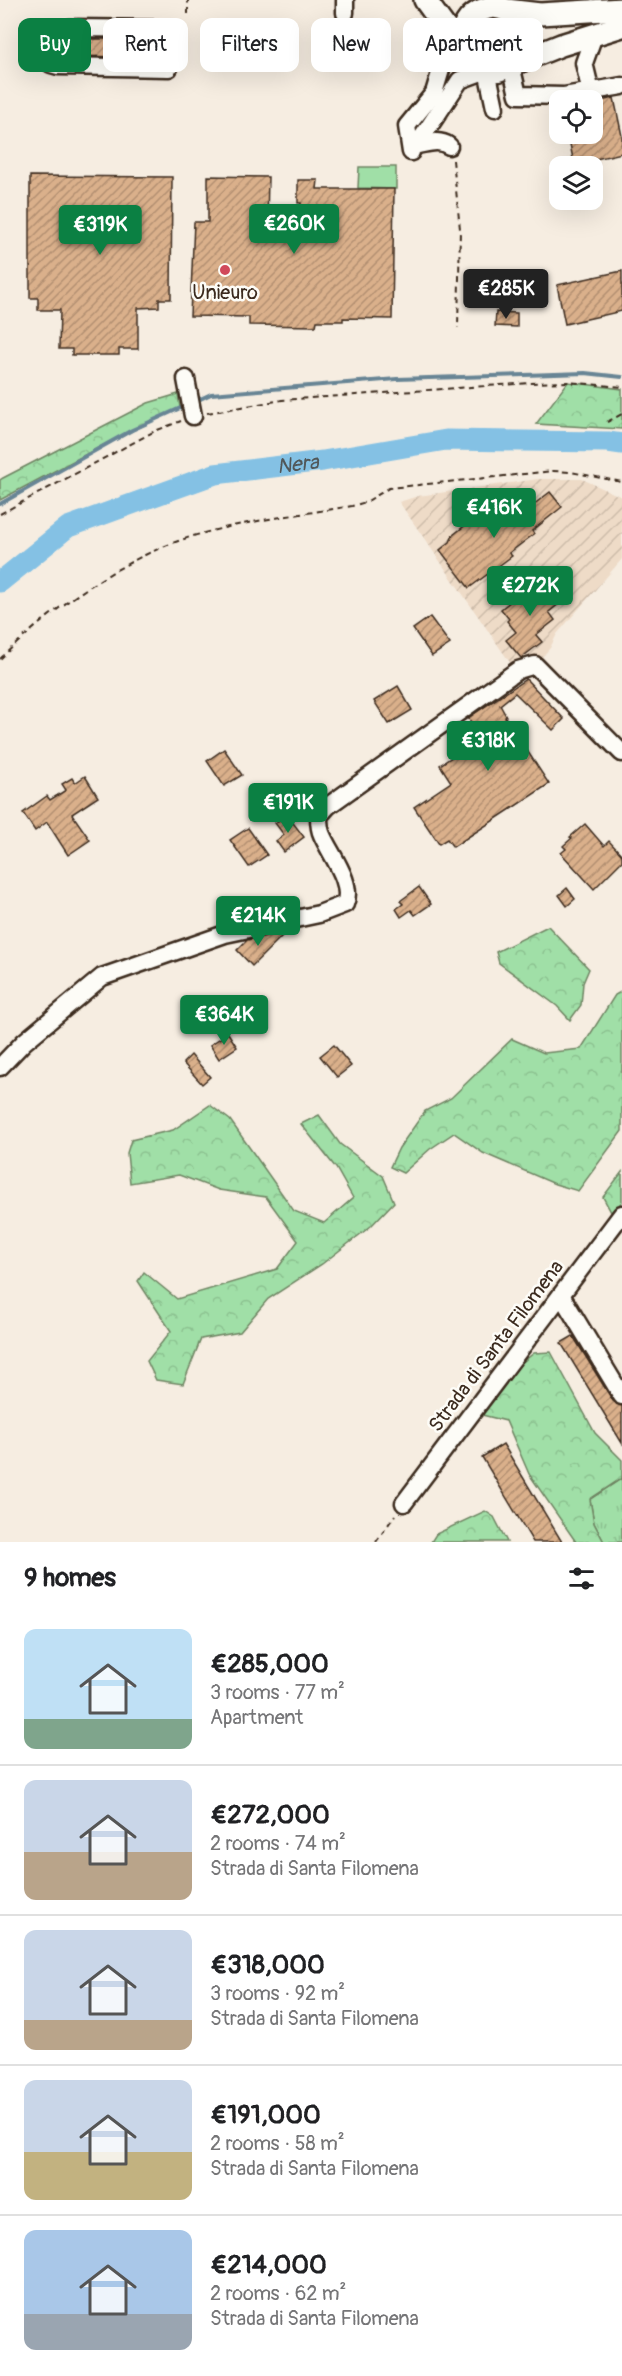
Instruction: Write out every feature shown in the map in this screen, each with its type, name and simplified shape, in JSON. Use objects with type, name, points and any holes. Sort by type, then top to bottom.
[{"type":"main road","points":[[425,0],[438,18]]},
{"type":"main road","points":[[493,6],[516,18]]},
{"type":"main road","points":[[470,18],[483,8],[493,6],[540,14],[569,6],[622,9]]},
{"type":"main road","points":[[543,52],[622,26]]},
{"type":"street","points":[[103,29],[65,29],[63,36],[47,53],[51,64],[58,66],[103,67]]},
{"type":"street","points":[[591,90],[584,63],[594,35]]},
{"type":"street","points":[[557,47],[584,63]]},
{"type":"street","points":[[414,148],[406,126],[434,93],[440,72]]},
{"type":"street","points":[[414,148],[460,80],[482,72]]},
{"type":"street","points":[[487,72],[494,102],[518,95],[549,96]]},
{"type":"street","points":[[513,72],[518,95]]},
{"type":"street","points":[[601,90],[622,86]]},
{"type":"street","points":[[414,148],[435,141],[444,142],[449,146]]},
{"type":"street","points":[[186,379],[193,416]]},
{"type":"street","points":[[0,1067],[24,1042],[102,977],[225,934],[319,914],[345,904],[348,897],[344,879],[320,832],[319,816],[328,806],[518,670],[535,665],[622,753]]},
{"type":"street","name":"Strada di Santa Filomena","points":[[404,1503],[622,1214]]},
{"type":"street","points":[[561,1295],[622,1396]]},
{"type":"path","points":[[188,0],[188,14]]},
{"type":"path","points":[[449,146],[452,150],[460,229],[458,328]]},
{"type":"path","points":[[0,514],[155,431],[193,416],[282,400],[385,393],[568,382],[622,387]]},
{"type":"path","points":[[608,422],[622,414]]},
{"type":"path","points":[[0,659],[31,629],[102,580],[144,557],[202,533],[352,506],[366,502],[389,488],[553,471],[572,472],[622,482]]},
{"type":"path","points":[[376,1542],[404,1503]]},
{"type":"shaded area","points":[[538,479],[582,479],[622,497],[622,559],[557,634],[542,657],[511,664],[399,502],[418,496]]},
{"type":"green space","points":[[480,12],[506,18],[474,18]]},
{"type":"green space","points":[[359,167],[396,167],[396,189],[358,188]]},
{"type":"green space","points":[[568,382],[622,389],[622,429],[536,424]]},
{"type":"green space","points":[[178,394],[180,408],[109,442],[0,500],[0,480],[3,478],[148,403]]},
{"type":"green space","points":[[548,926],[589,969],[583,983],[581,1005],[570,1020],[557,1006],[499,963],[496,952]]},
{"type":"green space","points":[[622,991],[622,1131],[578,1191],[555,1184],[483,1153],[454,1133],[430,1149],[403,1173],[390,1167],[399,1148],[425,1111],[451,1098],[512,1039],[544,1053],[581,1049],[615,995]]},
{"type":"green space","points":[[210,1105],[230,1120],[294,1211],[324,1223],[353,1198],[336,1168],[301,1124],[319,1115],[340,1144],[383,1176],[394,1202],[371,1226],[322,1264],[268,1299],[240,1332],[201,1339],[183,1384],[156,1380],[147,1361],[171,1331],[138,1281],[144,1272],[177,1299],[277,1269],[298,1241],[266,1197],[219,1190],[179,1175],[130,1183],[127,1153],[131,1140],[173,1130]]},
{"type":"green space","points":[[622,1172],[622,1202],[611,1212],[603,1197]]},
{"type":"green space","points":[[551,1352],[595,1433],[622,1460],[622,1478],[590,1499],[594,1523],[604,1542],[576,1542],[529,1474],[506,1421],[482,1415],[500,1380],[534,1353]]},
{"type":"green space","points":[[622,1478],[622,1542],[604,1542],[594,1523],[590,1499]]},
{"type":"green space","points":[[485,1511],[494,1517],[507,1542],[431,1542],[436,1534]]},
{"type":"building","points":[[91,39],[103,39],[103,57],[91,56]]},
{"type":"building","points":[[614,98],[622,136],[622,153],[603,157],[572,156],[570,144],[603,144],[603,100]]},
{"type":"building","points":[[30,176],[172,177],[171,299],[159,299],[159,307],[138,308],[138,349],[119,349],[119,355],[72,355],[72,349],[59,349],[60,310],[38,310],[38,298],[30,298]]},
{"type":"building","points":[[208,176],[268,177],[267,223],[301,224],[298,180],[318,180],[317,189],[394,189],[392,319],[343,318],[343,321],[317,321],[316,326],[249,325],[249,317],[190,316],[194,222],[208,222]]},
{"type":"building","points":[[622,271],[622,311],[565,324],[557,285]]},
{"type":"building","points":[[496,312],[517,313],[517,327],[495,326]]},
{"type":"building","points":[[550,492],[562,507],[532,531],[534,534],[509,553],[512,556],[469,588],[440,550],[450,542],[453,535],[486,509],[496,523],[519,505],[524,512]]},
{"type":"building","points":[[539,579],[559,604],[549,612],[555,620],[536,635],[542,642],[521,658],[506,640],[516,632],[501,609]]},
{"type":"building","points":[[430,617],[450,644],[432,656],[413,629]]},
{"type":"building","points":[[526,679],[564,719],[553,730],[515,693],[500,705],[505,717],[549,784],[453,847],[447,839],[439,844],[414,807],[451,782],[440,765],[482,737],[468,718]]},
{"type":"building","points":[[398,686],[412,710],[389,724],[374,701]]},
{"type":"building","points":[[224,749],[242,775],[224,786],[207,761]]},
{"type":"building","points":[[85,776],[98,797],[72,814],[90,840],[68,855],[47,822],[35,831],[23,813],[47,796],[50,800],[66,790],[62,784],[72,778],[75,783]]},
{"type":"building","points":[[287,815],[304,837],[284,852],[276,841],[284,835],[275,823]]},
{"type":"building","points":[[585,824],[604,846],[609,841],[622,855],[622,861],[594,889],[561,853],[566,849],[563,846],[572,838],[570,837]]},
{"type":"building","points":[[248,828],[267,855],[249,867],[230,840]]},
{"type":"building","points":[[419,887],[431,904],[415,915],[411,910],[401,917],[396,909],[403,904],[400,901]]},
{"type":"building","points":[[567,888],[575,899],[567,906],[559,895]]},
{"type":"building","points":[[281,933],[283,935],[252,966],[237,950],[247,940]]},
{"type":"building","points":[[228,1033],[237,1047],[219,1059],[210,1045]]},
{"type":"building","points":[[334,1045],[351,1066],[337,1077],[320,1056]]},
{"type":"building","points":[[191,1055],[210,1077],[202,1084],[183,1063]]},
{"type":"building","points":[[573,1336],[613,1401],[622,1406],[622,1443],[561,1343]]},
{"type":"building","points":[[503,1444],[562,1542],[533,1542],[482,1457]]},
{"type":"waterway","points":[[196,401],[211,394],[397,379],[585,373],[622,377]]},
{"type":"waterway","points":[[0,504],[132,430],[187,405]]},
{"type":"waterway","name":"Nera","points":[[0,582],[68,527],[215,474],[323,461],[446,440],[622,444]]},
{"type":"place","name":"Unieuro","points":[[225,270]]}]
